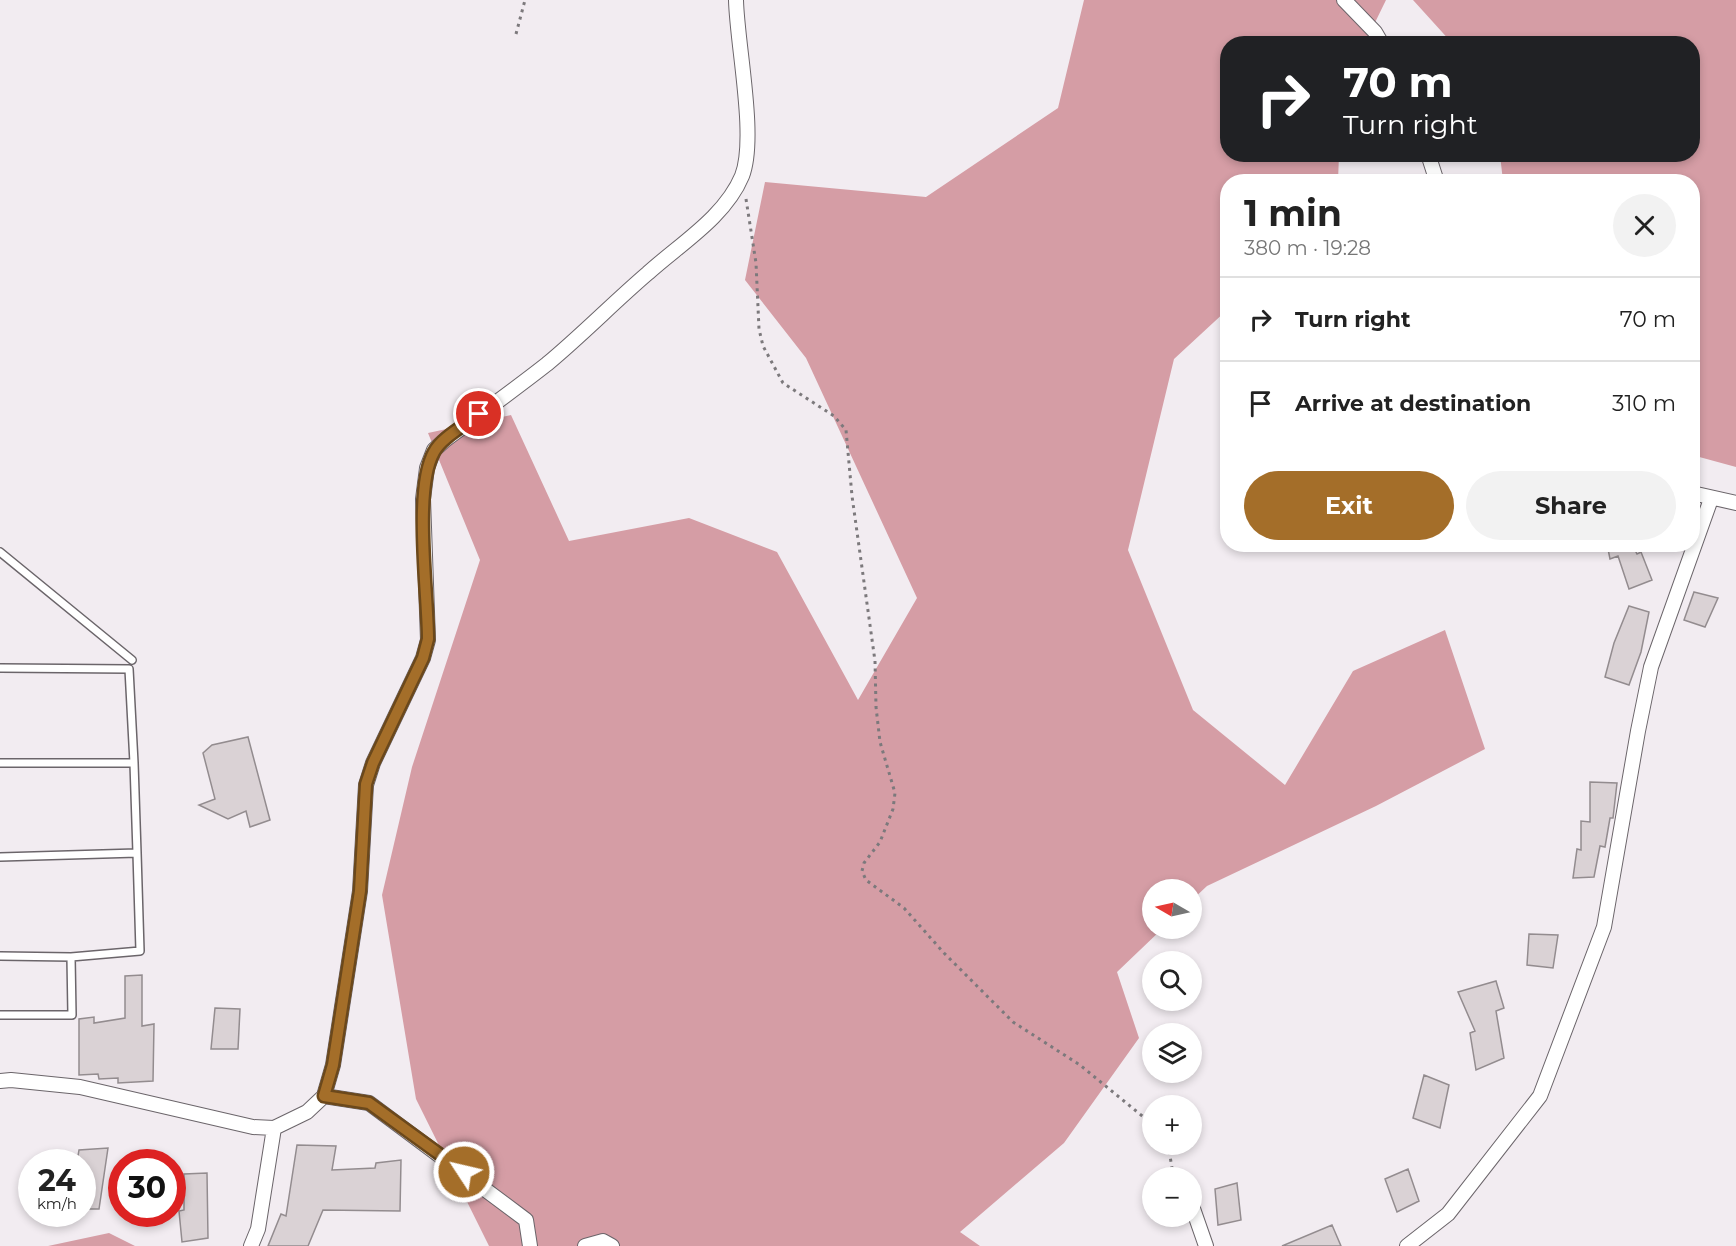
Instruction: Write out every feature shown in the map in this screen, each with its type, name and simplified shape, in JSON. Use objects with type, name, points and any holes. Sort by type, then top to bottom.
[{"type":"street","points":[[0,1081],[11,1080],[80,1087],[253,1127],[274,1128],[307,1112],[324,1096],[333,1065],[360,891],[366,784],[373,763],[423,658],[428,639],[423,499],[427,468],[434,450],[548,363],[611,305],[701,229],[729,198],[742,175],[747,152],[736,0]]},
{"type":"street","points":[[1344,0],[1377,36]]},
{"type":"street","points":[[1700,496],[1736,503]]},
{"type":"street","points":[[1700,530],[1711,499]]},
{"type":"street","points":[[1407,1246],[1448,1214],[1540,1096],[1604,927],[1651,666],[1692,552]]},
{"type":"street","points":[[324,1096],[369,1103],[464,1172],[526,1220],[530,1246]]},
{"type":"street","points":[[250,1246],[258,1229],[274,1128]]},
{"type":"street","points":[[1199,1227],[1206,1246]]},
{"type":"street","points":[[585,1246],[603,1241],[612,1246]]},
{"type":"lane","points":[[0,552],[132,660]]},
{"type":"lane","points":[[0,668],[129,669],[140,951],[71,957],[0,956]]},
{"type":"lane","points":[[0,764],[134,763]]},
{"type":"lane","points":[[0,857],[137,853]]},
{"type":"lane","points":[[0,1015],[72,1015],[71,957]]},
{"type":"path","points":[[516,34],[525,0]]},
{"type":"path","points":[[742,175],[756,263],[759,329],[763,346],[783,383],[834,416],[846,430],[852,496],[875,661],[876,707],[880,742],[895,792],[893,809],[880,842],[864,862],[862,871],[866,880],[904,908],[944,953],[1013,1022],[1080,1065],[1142,1116]]},
{"type":"shaded area","points":[[1084,0],[1386,0],[1368,36],[1220,36],[1220,162],[1339,162],[1338,174],[1220,174],[1220,316],[1174,359],[1128,550],[1193,710],[1285,785],[1353,671],[1445,630],[1485,749],[1376,806],[1207,886],[1202,891],[1202,879],[1142,879],[1142,939],[1152,939],[1117,972],[1139,1038],[1064,1143],[960,1232],[980,1246],[489,1246],[416,1099],[382,895],[412,767],[480,560],[428,433],[511,415],[569,541],[689,518],[777,552],[858,700],[917,598],[806,358],[745,280],[765,182],[926,197],[1058,108]]},
{"type":"shaded area","points":[[1413,0],[1736,0],[1736,467],[1700,457],[1700,174],[1502,174],[1501,162],[1700,162],[1700,36],[1446,36]]},
{"type":"shaded area","points":[[109,1233],[135,1246],[48,1246]]},
{"type":"building","points":[[1609,552],[1636,552],[1637,554],[1641,552],[1652,580],[1629,589],[1618,556],[1610,559]]},
{"type":"building","points":[[1694,592],[1718,598],[1705,627],[1684,620]]},
{"type":"building","points":[[1629,606],[1649,612],[1641,652],[1629,685],[1605,677],[1614,643]]},
{"type":"building","points":[[248,737],[270,820],[250,827],[246,811],[228,819],[199,805],[215,799],[203,753],[212,745]]},
{"type":"building","points":[[1590,782],[1617,783],[1613,818],[1610,818],[1605,847],[1600,846],[1594,877],[1573,878],[1577,849],[1581,850],[1581,821],[1590,822]]},
{"type":"building","points":[[1529,934],[1558,935],[1553,968],[1527,965]]},
{"type":"building","points":[[142,975],[142,1026],[154,1024],[153,1081],[118,1083],[118,1078],[99,1079],[98,1074],[79,1075],[79,1019],[94,1017],[94,1023],[125,1018],[125,976]]},
{"type":"building","points":[[1496,981],[1504,1008],[1496,1011],[1504,1058],[1476,1070],[1470,1033],[1475,1031],[1458,992]]},
{"type":"building","points":[[215,1008],[240,1009],[238,1049],[211,1049]]},
{"type":"building","points":[[1424,1075],[1449,1085],[1440,1128],[1413,1118]]},
{"type":"building","points":[[297,1145],[336,1146],[332,1170],[375,1168],[376,1163],[401,1160],[400,1211],[323,1210],[308,1246],[268,1246],[281,1214],[286,1216]]},
{"type":"building","points":[[108,1148],[99,1209],[96,1209],[96,1149],[94,1149]]},
{"type":"building","points":[[1408,1169],[1419,1201],[1397,1212],[1385,1179]]},
{"type":"building","points":[[207,1173],[208,1238],[182,1242],[181,1227],[186,1227],[186,1174]]},
{"type":"building","points":[[1237,1183],[1241,1220],[1218,1225],[1215,1189]]},
{"type":"building","points":[[1332,1225],[1341,1246],[1282,1246]]},
{"type":"route","points":[[464,1172],[369,1103],[324,1096],[333,1065],[360,891],[366,784],[373,763],[423,658],[428,639],[423,499],[427,468],[434,450],[479,414]]}]
